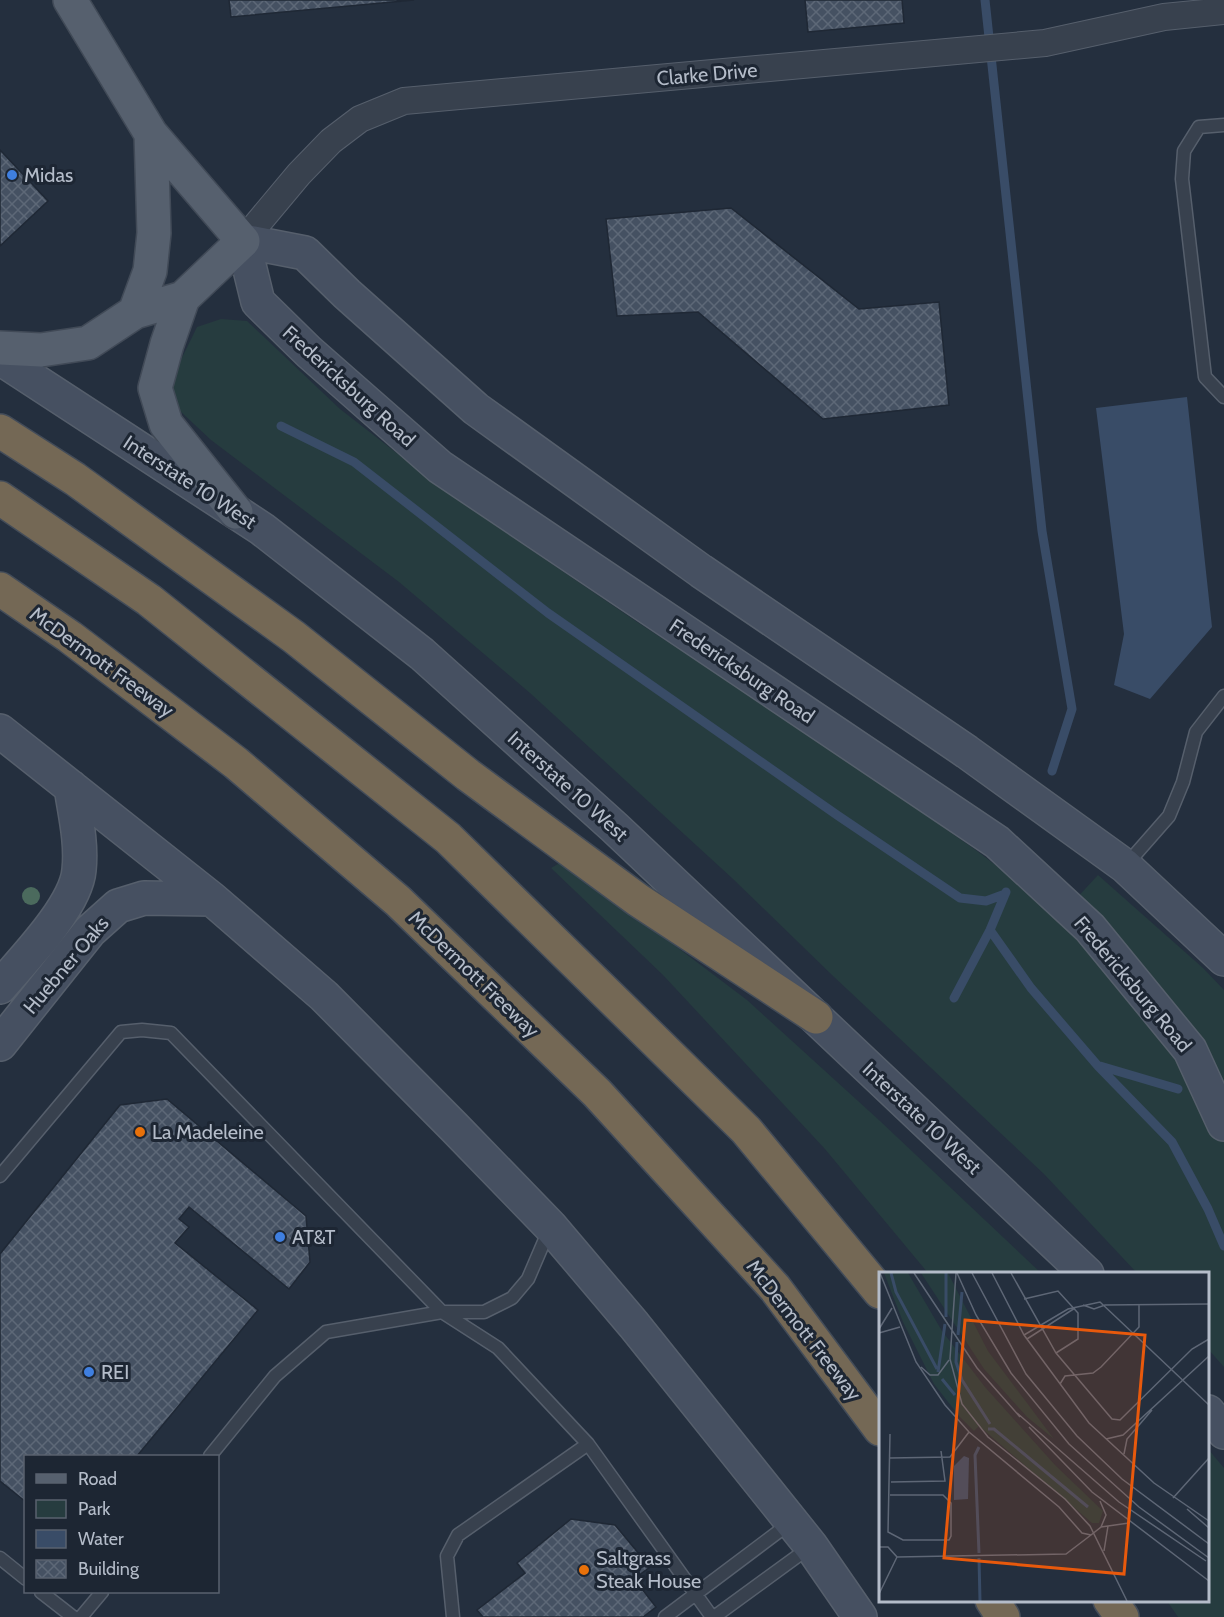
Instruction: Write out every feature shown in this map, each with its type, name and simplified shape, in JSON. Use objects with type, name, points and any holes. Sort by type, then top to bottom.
[{"type":"highway","points":[[0,431],[75,478],[294,637],[468,775],[638,900],[816,1017]]},
{"type":"highway","points":[[0,498],[149,600],[448,838],[746,1130],[879,1291]]},
{"type":"highway","name":"McDermott Freeway","points":[[0,589],[70,637],[236,763],[398,902],[597,1092],[775,1288],[879,1428]]},
{"type":"highway","points":[[993,1602],[1003,1617]]},
{"type":"highway","points":[[1111,1602],[1122,1617]]},
{"type":"main road","name":"Fredericksburg Road","points":[[70,0],[151,134],[243,241],[258,302],[309,352],[440,467],[997,842],[1090,928],[1190,1050],[1224,1124]]},
{"type":"main road","points":[[135,312],[150,271],[154,234],[151,134]]},
{"type":"main road","points":[[0,348],[41,350],[88,343],[135,312],[183,298],[243,241],[304,253],[476,409],[701,571],[948,738],[1125,866],[1224,959]]},
{"type":"main road","points":[[183,298],[155,388],[166,424],[236,512]]},
{"type":"main road","name":"Interstate 10 West","points":[[0,358],[262,529],[422,654],[614,827],[1085,1272]]},
{"type":"main road","points":[[0,731],[212,899],[324,996],[550,1226],[680,1381],[801,1534],[860,1617]]},
{"type":"main road","name":"Huebner Oaks","points":[[0,987],[63,912],[79,873],[80,848],[71,787]]},
{"type":"main road","name":"Huebner Oaks","points":[[0,1044],[90,931],[118,906],[144,898],[212,899]]},
{"type":"main road","points":[[1209,1413],[1224,1432]]},
{"type":"street","name":"Clarke Drive","points":[[243,241],[298,174],[331,141],[360,119],[404,101],[1045,43],[1164,16],[1224,11]]},
{"type":"lane","points":[[1224,124],[1199,127],[1184,151],[1182,179],[1205,377],[1224,397]]},
{"type":"lane","points":[[1125,866],[1169,816],[1183,782],[1196,732],[1224,696]]},
{"type":"lane","points":[[0,1176],[121,1032],[142,1030],[171,1034],[442,1311],[498,1348],[588,1444],[713,1617],[801,1534]]},
{"type":"lane","points":[[211,1455],[275,1376],[326,1332],[442,1311],[484,1312],[512,1298],[528,1279],[550,1226]]},
{"type":"lane","points":[[453,1617],[447,1556],[458,1536],[588,1444]]},
{"type":"lane","points":[[665,1617],[696,1594],[801,1534]]},
{"type":"lane","points":[[0,1558],[24,1577]]},
{"type":"lane","points":[[42,1593],[73,1617]]},
{"type":"lane","points":[[81,1617],[101,1593]]},
{"type":"green space","points":[[221,319],[247,321],[340,409],[407,461],[492,523],[637,622],[836,751],[977,851],[1061,915],[1098,875],[1203,968],[1224,990],[1224,1367],[1209,1350],[1209,1272],[1136,1272],[1044,1174],[732,878],[530,693],[399,582],[211,440],[179,410],[171,380],[197,327]]},
{"type":"green space","points":[[563,861],[747,1000],[880,1121],[1040,1272],[927,1272],[825,1149],[663,975],[551,868]]},
{"type":"green space","points":[[1209,1450],[1224,1468],[1224,1617],[1178,1617],[1168,1602],[1209,1602]]},
{"type":"water","points":[[1187,397],[1212,627],[1150,699],[1114,685],[1124,634],[1096,408]]},
{"type":"building","points":[[229,0],[414,0],[231,17]]},
{"type":"building","points":[[805,0],[902,0],[904,23],[808,32]]},
{"type":"building","name":"Midas","points":[[0,150],[48,201],[0,246]]},
{"type":"building","points":[[731,208],[859,309],[939,302],[949,405],[823,419],[698,312],[617,316],[606,219]]},
{"type":"building","points":[[167,1099],[306,1216],[310,1262],[289,1289],[189,1207],[179,1219],[189,1227],[175,1243],[258,1310],[138,1455],[24,1455],[24,1500],[0,1481],[0,1254],[120,1105]]},
{"type":"building","name":"Saltgrass Steak House","points":[[571,1519],[615,1525],[650,1567],[634,1579],[656,1607],[643,1617],[483,1617],[477,1610],[525,1573],[517,1563]]},
{"type":"waterway","points":[[985,0],[1042,531],[1072,709],[1052,771]]},
{"type":"waterway","points":[[281,426],[354,462],[548,613],[960,898],[986,901],[1005,894]]},
{"type":"waterway","points":[[954,998],[990,930],[1006,892]]},
{"type":"waterway","points":[[990,930],[1031,988],[1098,1066],[1172,1142],[1208,1209],[1224,1246]]},
{"type":"waterway","points":[[1100,1066],[1178,1089]]},
{"type":"place","name":"Midas","points":[[12,175]]},
{"type":"place","name":"La Madeleine","points":[[140,1132]]},
{"type":"place","name":"AT&T","points":[[280,1237]]},
{"type":"place","name":"REI","points":[[89,1372]]},
{"type":"place","name":"Saltgrass Steak House","points":[[584,1570]]}]
